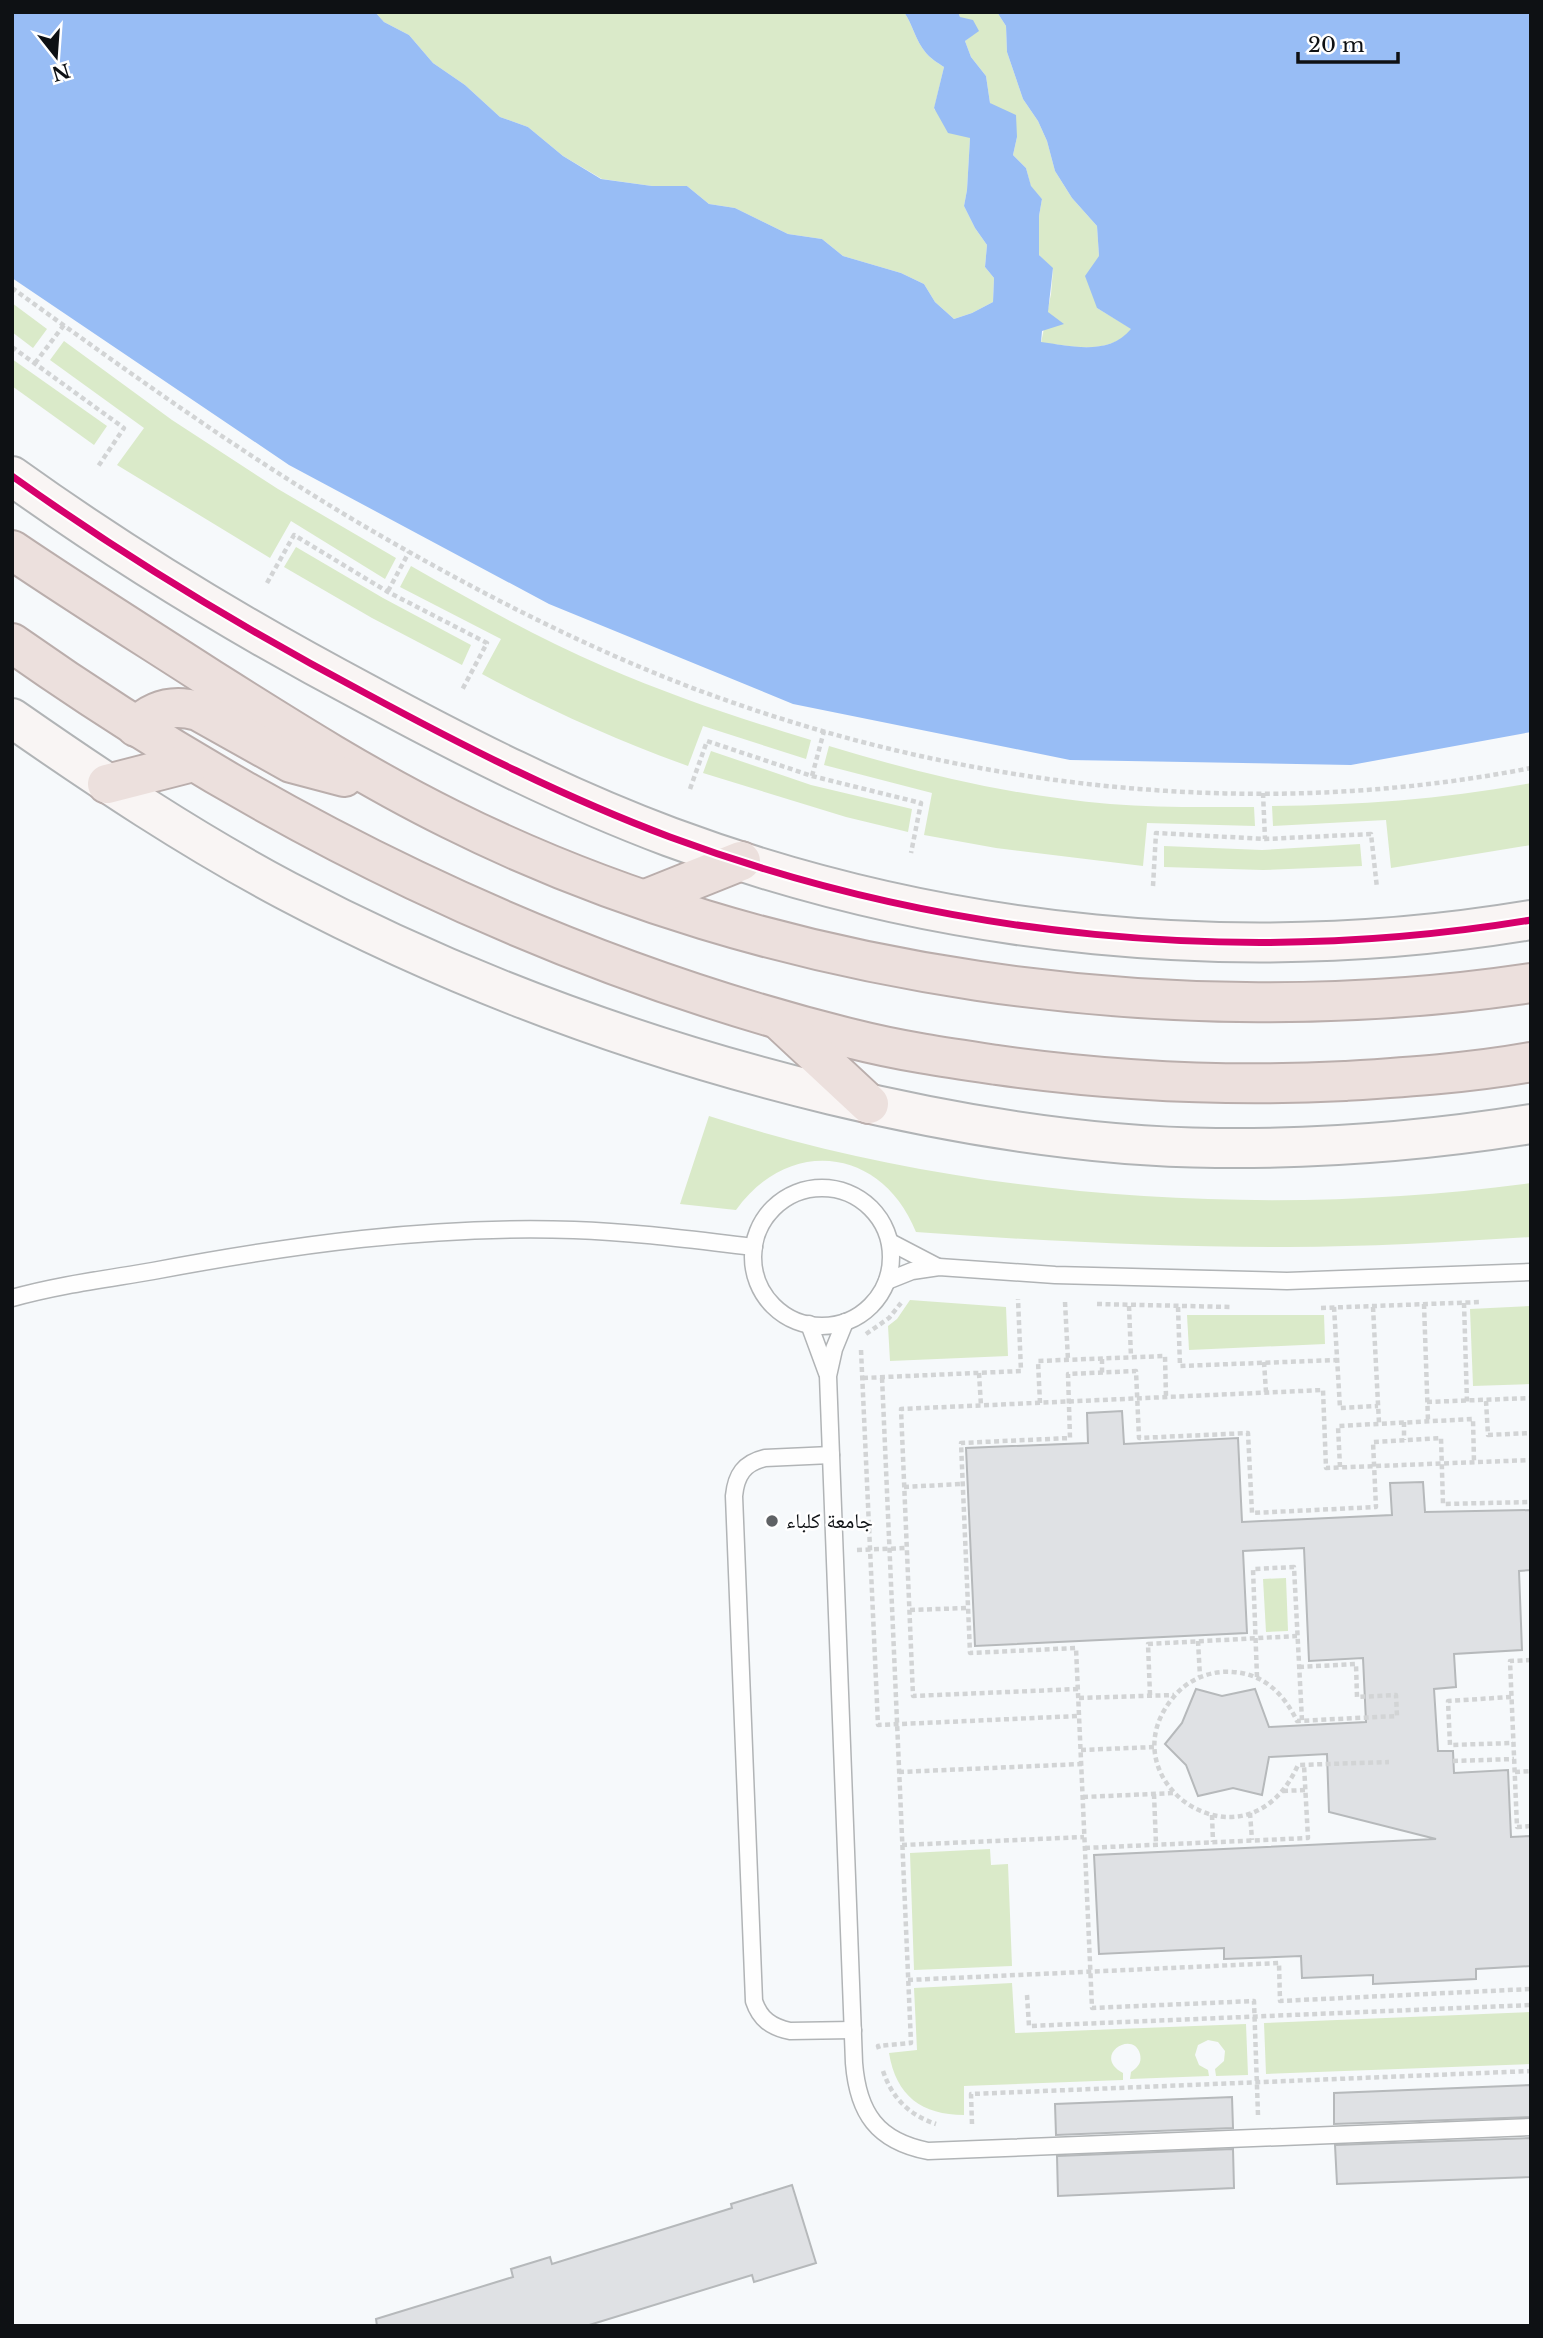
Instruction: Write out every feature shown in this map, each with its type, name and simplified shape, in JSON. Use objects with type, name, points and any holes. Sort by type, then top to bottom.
[{"type":"highway","points":[[12,550],[296,734],[373,780],[453,821],[534,857],[646,899],[769,937],[836,953],[992,982],[1172,1000],[1340,1001],[1444,994],[1531,983]]},
{"type":"highway","points":[[12,643],[136,727],[318,832],[492,915],[671,984],[776,1018],[855,1040],[944,1057],[1123,1079],[1303,1083],[1525,1066]]},
{"type":"highway","points":[[136,727],[145,717],[158,711],[184,707],[198,710],[291,763],[331,775],[373,780]]},
{"type":"highway","points":[[107,784],[194,762]]},
{"type":"highway","points":[[646,899],[741,862]]},
{"type":"highway","points":[[776,1018],[869,1104]]},
{"type":"street","points":[[12,476],[67,515],[190,594],[301,659],[414,719],[601,810],[741,862],[810,883],[882,901],[1010,924],[1093,934],[1248,942],[1331,941],[1415,935],[1531,920]]},
{"type":"street","points":[[12,718],[107,784],[195,839],[285,890],[378,937],[473,979],[570,1017],[668,1051],[768,1080],[954,1122],[1127,1144],[1213,1148],[1387,1143],[1531,1124]]},
{"type":"lane","points":[[829,1188],[861,1199],[874,1211],[890,1242],[891,1268],[887,1281],[871,1306],[845,1322],[821,1326],[794,1320],[770,1303],[756,1276],[753,1262],[759,1230],[767,1215],[795,1194],[811,1189],[829,1188]]},
{"type":"lane","points":[[12,1298],[235,1255],[417,1234],[573,1230],[754,1247]]},
{"type":"lane","points":[[890,1242],[939,1267]]},
{"type":"lane","points":[[887,1281],[912,1271],[939,1267],[1055,1275],[1287,1281],[1531,1272]]},
{"type":"lane","points":[[845,1322],[834,1349],[828,1376],[855,2081],[867,2115],[893,2140],[909,2148],[928,2151],[1531,2127]]},
{"type":"lane","points":[[809,1324],[828,1376]]},
{"type":"lane","points":[[831,1455],[754,1460],[745,1466],[739,1475],[734,1496],[754,2001],[763,2019],[780,2029],[853,2030]]},
{"type":"path","points":[[12,288],[197,420],[282,476],[409,552],[491,596],[641,667],[716,696],[824,731],[949,762],[1029,776],[1109,786],[1190,791],[1263,793],[1352,790],[1531,768]]},
{"type":"path","points":[[35,363],[64,325]]},
{"type":"path","points":[[12,347],[124,428],[97,468]]},
{"type":"path","points":[[267,583],[294,535],[388,592],[487,643],[462,690]]},
{"type":"path","points":[[388,592],[409,552]]},
{"type":"path","points":[[812,776],[824,731]]},
{"type":"path","points":[[690,789],[707,741],[812,776],[921,803],[911,853]]},
{"type":"path","points":[[1263,793],[1265,839]]},
{"type":"path","points":[[1153,886],[1156,833],[1265,839],[1371,834],[1377,888]]},
{"type":"path","points":[[904,1297],[889,1318],[861,1338],[878,1725],[1079,1716]]},
{"type":"path","points":[[1004,1298],[1030,1300]]},
{"type":"path","points":[[863,1378],[1021,1371],[1018,1299]]},
{"type":"path","points":[[1053,1301],[1078,1303]]},
{"type":"path","points":[[1308,1308],[1491,1301]]},
{"type":"path","points":[[1065,1302],[1068,1360]]},
{"type":"path","points":[[1464,1303],[1468,1402]]},
{"type":"path","points":[[1090,1304],[1243,1307]]},
{"type":"path","points":[[1423,1304],[1428,1421]]},
{"type":"path","points":[[1129,1305],[1131,1357]]},
{"type":"path","points":[[1178,1307],[1180,1366],[1337,1360]]},
{"type":"path","points":[[1334,1307],[1340,1408],[1378,1406]]},
{"type":"path","points":[[1373,1307],[1379,1423]]},
{"type":"path","points":[[1040,1403],[1038,1362],[1068,1360],[1165,1356],[1166,1397]]},
{"type":"path","points":[[1102,1359],[1102,1373]]},
{"type":"path","points":[[1264,1362],[1266,1392]]},
{"type":"path","points":[[1259,2138],[1254,2001],[1092,2008],[1076,1648],[970,1653],[961,1443],[1070,1438],[1068,1374],[1136,1371],[1139,1438],[1248,1433],[1252,1513],[1376,1507],[1373,1442],[1441,1438],[1443,1504],[1531,1502]]},
{"type":"path","points":[[979,1373],[981,1406]]},
{"type":"path","points":[[880,2057],[878,2046],[911,2043],[882,1377]]},
{"type":"path","points":[[1078,1689],[914,1696],[901,1409],[1323,1390],[1326,1468],[1531,1460]]},
{"type":"path","points":[[1427,1402],[1531,1398]]},
{"type":"path","points":[[1486,1401],[1488,1435],[1531,1433]]},
{"type":"path","points":[[1340,1467],[1338,1426],[1473,1419],[1474,1462]]},
{"type":"path","points":[[1404,1422],[1404,1440]]},
{"type":"path","points":[[904,1487],[962,1484]]},
{"type":"path","points":[[835,1551],[907,1548]]},
{"type":"path","points":[[1257,1677],[1252,1569],[1294,1567],[1302,1721]]},
{"type":"path","points":[[910,1610],[968,1608]]},
{"type":"path","points":[[1150,1695],[1148,1644],[1297,1636]]},
{"type":"path","points":[[1198,1641],[1200,1677]]},
{"type":"path","points":[[1531,1660],[1510,1661],[1517,1827],[1531,1826]]},
{"type":"path","points":[[1299,1667],[1356,1664],[1357,1697],[1396,1695],[1397,1716],[1297,1721],[1282,1695],[1257,1677],[1228,1672],[1200,1677],[1175,1695],[1160,1719],[1155,1747],[1161,1772],[1174,1793],[1191,1807],[1212,1815],[1237,1816],[1262,1808],[1283,1791],[1298,1765],[1389,1762]]},
{"type":"path","points":[[1079,1698],[1175,1695]]},
{"type":"path","points":[[1511,1697],[1448,1701],[1450,1745],[1513,1743]]},
{"type":"path","points":[[1081,1750],[1155,1747]]},
{"type":"path","points":[[1453,1761],[1514,1759]]},
{"type":"path","points":[[899,1772],[1082,1764]]},
{"type":"path","points":[[1085,1848],[1308,1838],[1304,1765]]},
{"type":"path","points":[[1515,1772],[1531,1772]]},
{"type":"path","points":[[1283,1791],[1305,1790]]},
{"type":"path","points":[[1083,1797],[1174,1793]]},
{"type":"path","points":[[1154,1794],[1156,1844]]},
{"type":"path","points":[[1250,1813],[1252,1840]]},
{"type":"path","points":[[1212,1815],[1213,1842]]},
{"type":"path","points":[[902,1845],[1084,1838]]},
{"type":"path","points":[[908,1980],[1279,1963],[1280,2001],[1531,1989]]},
{"type":"path","points":[[1027,1995],[1029,2026],[1531,2006]]},
{"type":"path","points":[[882,2069],[896,2099],[908,2110],[922,2119],[947,2126]]},
{"type":"path","points":[[964,2126],[972,2124],[971,2094],[1531,2071]]},
{"type":"green space","points":[[375,12],[904,12],[922,48],[944,67],[934,109],[970,138],[964,206],[987,245],[985,267],[994,278],[993,302],[954,319],[935,302],[924,284],[901,273],[843,256],[822,239],[788,234],[735,208],[709,204],[687,186],[652,186],[602,179],[563,156],[528,127],[500,117],[465,85],[433,63],[409,35],[384,22]]},
{"type":"green space","points":[[958,12],[997,12],[1006,26],[1007,52],[1023,99],[1038,121],[1047,141],[1055,171],[1072,198],[1097,226],[1097,308],[1132,329],[1112,343],[1077,347],[1041,343],[1053,269],[1039,255],[1042,199],[1031,187],[1026,168],[1013,155],[1017,137],[990,103],[986,76],[971,57],[965,41],[978,30],[960,17]]},
{"type":"green space","points":[[12,303],[47,329],[33,348],[12,332]]},
{"type":"green space","points":[[64,341],[172,420],[278,489],[396,558],[385,579],[291,521],[270,558],[117,465],[144,428],[50,360]]},
{"type":"green space","points":[[12,359],[107,426],[94,445],[12,386]]},
{"type":"green space","points":[[296,547],[471,645],[462,665],[372,618],[284,567]]},
{"type":"green space","points":[[411,566],[531,632],[605,667],[656,688],[811,740],[806,759],[703,726],[688,766],[609,735],[532,700],[482,674],[501,639],[400,587]]},
{"type":"green space","points":[[829,746],[933,775],[1039,796],[1128,805],[1254,807],[1255,826],[1147,823],[1143,866],[996,848],[924,835],[932,793],[824,765]]},
{"type":"green space","points":[[711,751],[811,785],[912,809],[908,832],[846,817],[703,773]]},
{"type":"green space","points":[[1531,783],[1531,845],[1391,868],[1386,820],[1273,826],[1272,806],[1402,800]]},
{"type":"green space","points":[[1360,844],[1362,866],[1263,870],[1164,867],[1164,846],[1262,850]]},
{"type":"green space","points":[[709,1116],[807,1144],[908,1167],[1011,1183],[1116,1194],[1222,1200],[1327,1199],[1430,1194],[1531,1183],[1531,1237],[1378,1245],[1241,1247],[1101,1243],[916,1232],[901,1204],[881,1182],[858,1168],[833,1161],[807,1162],[782,1170],[758,1186],[736,1210],[680,1204]]},
{"type":"green space","points":[[910,1300],[1006,1307],[1008,1356],[890,1361],[888,1326],[897,1319]]},
{"type":"green space","points":[[1531,1306],[1531,1384],[1473,1386],[1470,1309]]},
{"type":"green space","points":[[1187,1315],[1324,1315],[1325,1344],[1189,1350]]},
{"type":"green space","points":[[1286,1578],[1288,1631],[1266,1632],[1263,1579]]},
{"type":"green space","points":[[990,1849],[991,1865],[1008,1864],[1012,1966],[914,1970],[910,1853]]},
{"type":"green space","points":[[1012,1983],[1015,2033],[1246,2024],[1248,2075],[1216,2076],[1215,2069],[1224,2061],[1225,2051],[1218,2042],[1208,2040],[1198,2045],[1195,2055],[1199,2065],[1208,2070],[1209,2076],[1130,2079],[1131,2072],[1139,2064],[1140,2054],[1136,2047],[1130,2044],[1117,2048],[1112,2053],[1111,2059],[1114,2066],[1123,2073],[1123,2080],[964,2086],[964,2115],[936,2111],[913,2100],[898,2081],[889,2053],[917,2050],[914,1988]]},
{"type":"green space","points":[[1531,2012],[1531,2064],[1266,2074],[1264,2023]]},
{"type":"water","points":[[12,12],[375,12],[384,22],[409,35],[433,63],[465,85],[500,117],[528,127],[563,156],[601,179],[652,186],[687,186],[709,204],[735,208],[788,234],[822,239],[843,256],[901,273],[924,284],[935,302],[954,319],[993,302],[994,278],[985,267],[987,245],[964,206],[970,138],[948,133],[934,108],[944,67],[922,48],[904,12],[958,12],[960,17],[973,20],[979,31],[965,41],[971,57],[986,76],[990,103],[1016,115],[1017,137],[1013,155],[1026,168],[1031,186],[1042,199],[1039,255],[1053,268],[1048,312],[1064,324],[1042,331],[1041,342],[1089,347],[1112,343],[1131,329],[1097,308],[1085,276],[1099,256],[1097,226],[1072,198],[1055,171],[1047,141],[1038,121],[1023,99],[1007,52],[1006,26],[997,12],[1531,12],[1531,732],[1351,765],[1070,760],[793,704],[549,604],[289,465],[12,278]]},
{"type":"building","points":[[1122,1411],[1124,1444],[1238,1438],[1242,1522],[1392,1515],[1390,1483],[1423,1482],[1425,1512],[1531,1510],[1531,1570],[1519,1571],[1522,1650],[1454,1654],[1456,1687],[1434,1689],[1438,1751],[1453,1751],[1454,1773],[1508,1770],[1511,1837],[1531,1836],[1531,1966],[1476,1969],[1476,1979],[1373,1984],[1373,1975],[1302,1978],[1301,1956],[1224,1959],[1224,1948],[1099,1954],[1094,1855],[1436,1839],[1329,1812],[1327,1754],[1269,1757],[1262,1795],[1233,1788],[1198,1796],[1186,1765],[1165,1744],[1182,1723],[1196,1689],[1222,1696],[1255,1689],[1269,1727],[1366,1722],[1363,1658],[1309,1661],[1304,1548],[1243,1551],[1247,1633],[975,1646],[966,1448],[1088,1443],[1087,1413]]},
{"type":"building","points":[[1531,2085],[1531,2117],[1334,2124],[1334,2093]]},
{"type":"building","points":[[1232,2097],[1233,2128],[1056,2135],[1055,2104]]},
{"type":"building","points":[[1531,2138],[1531,2177],[1337,2184],[1335,2145]]},
{"type":"building","points":[[1233,2149],[1234,2188],[1058,2196],[1057,2156]]},
{"type":"building","points":[[792,2185],[816,2263],[754,2282],[752,2275],[586,2326],[377,2326],[376,2319],[513,2277],[511,2269],[550,2257],[552,2264],[732,2208],[731,2204]]},
{"type":"cycle path","points":[[12,476],[98,535],[230,618],[441,733],[554,789],[631,822],[773,872],[879,899],[986,920],[1095,934],[1204,941],[1314,941],[1423,934],[1531,920]]},
{"type":"place","name":"جامعة كلباء","points":[[772,1521]]}]
